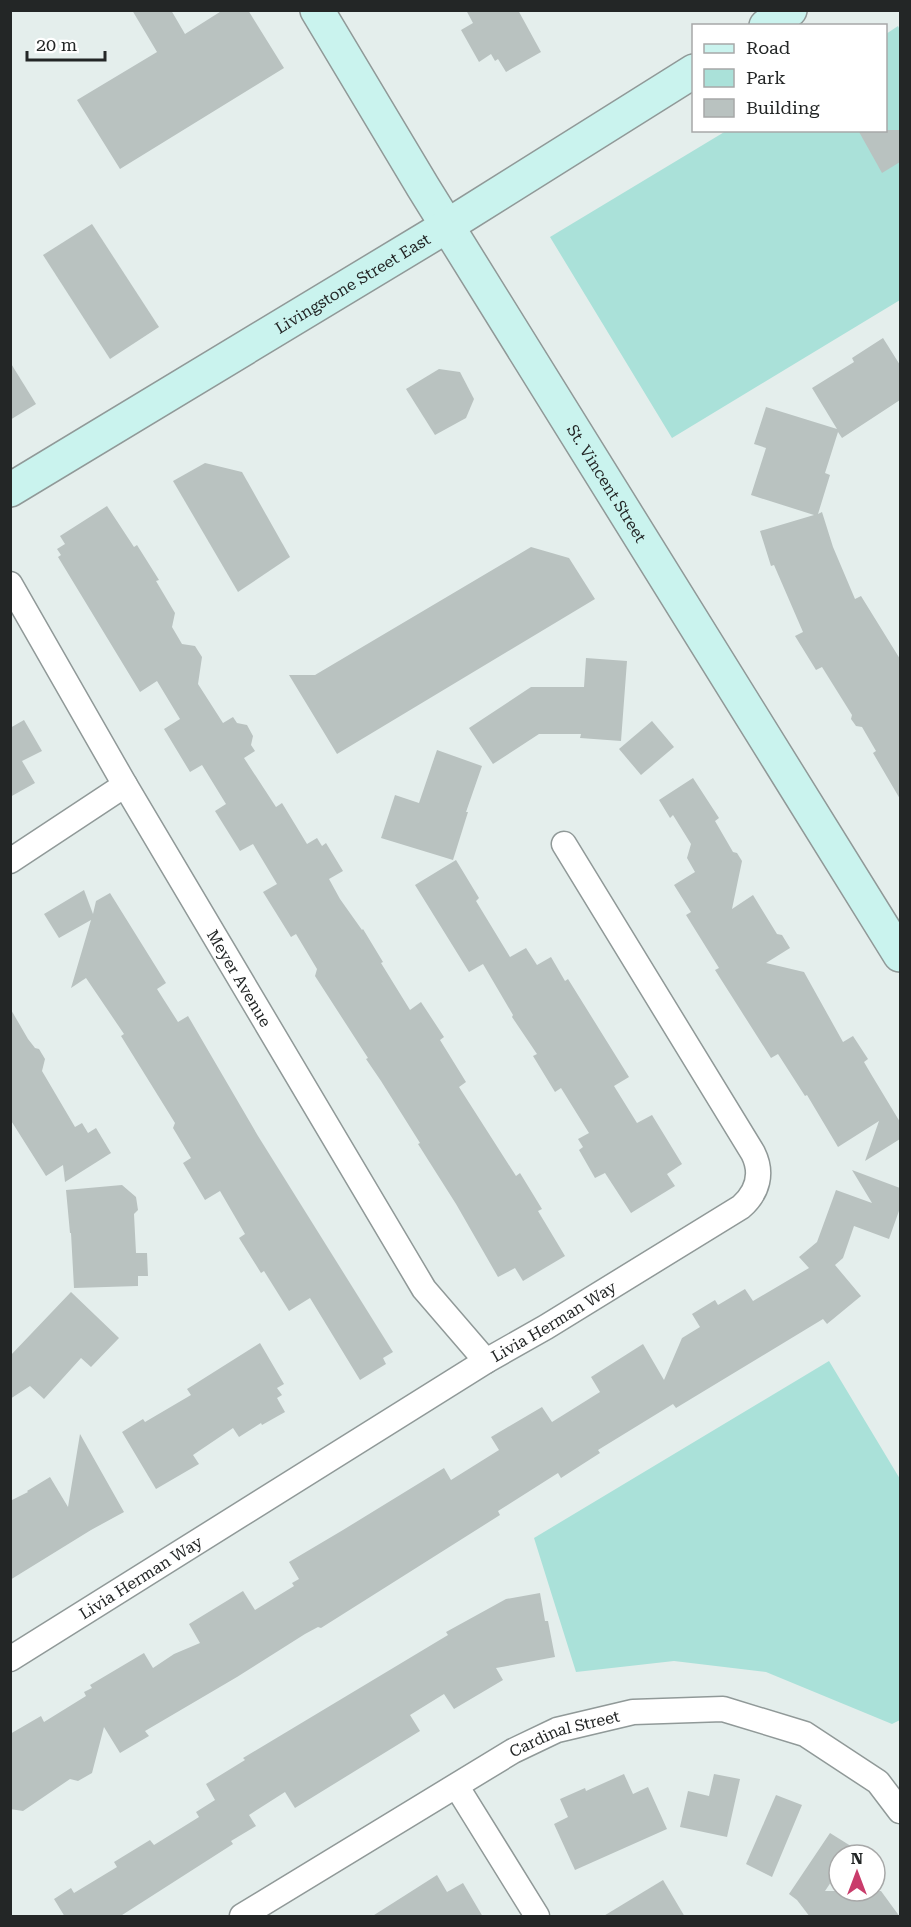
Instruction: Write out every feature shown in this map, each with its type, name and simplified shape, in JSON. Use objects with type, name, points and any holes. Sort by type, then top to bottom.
[{"type":"main road","name":"St. Vincent Street","points":[[317,10],[447,226],[900,955]]},
{"type":"main road","points":[[769,24],[790,10]]},
{"type":"main road","name":"Livingstone Street East","points":[[10,490],[447,226],[692,72]]},
{"type":"street","name":"Meyer Avenue","points":[[10,584],[125,785],[424,1289],[486,1360]]},
{"type":"street","points":[[10,861],[125,785]]},
{"type":"street","name":"Livia Herman Way","points":[[10,1659],[486,1360],[546,1327],[741,1206],[754,1193],[758,1181],[758,1167],[753,1154],[564,844]]},
{"type":"street","name":"Cardinal Street","points":[[242,1917],[513,1751],[557,1730],[633,1712],[723,1709],[805,1734],[878,1782],[900,1811]]},
{"type":"street","points":[[457,1787],[537,1917]]},
{"type":"green space","points":[[898,26],[900,30],[900,300],[672,438],[550,237],[724,132],[887,132],[887,33]]},
{"type":"green space","points":[[829,1361],[900,1479],[900,1720],[892,1724],[766,1672],[674,1661],[576,1672],[534,1538]]},
{"type":"building","points":[[132,10],[171,10],[185,34],[223,10],[248,10],[284,68],[120,169],[77,100],[157,52]]},
{"type":"building","points":[[466,10],[518,10],[541,52],[506,72],[498,59],[495,61],[491,54],[479,62],[461,30],[473,23]]},
{"type":"building","points":[[900,130],[900,162],[882,173],[859,132]]},
{"type":"building","points":[[92,224],[159,327],[110,359],[43,255]]},
{"type":"building","points":[[883,338],[900,365],[900,400],[842,438],[838,432],[825,473],[830,475],[818,514],[822,512],[833,547],[855,599],[861,596],[900,659],[900,799],[873,753],[876,751],[862,727],[856,726],[851,719],[852,715],[822,667],[816,670],[795,636],[803,632],[774,565],[771,566],[760,531],[814,515],[751,495],[766,448],[754,444],[766,407],[837,429],[812,388],[854,362],[852,358]]},
{"type":"building","points":[[10,362],[36,404],[10,420]]},
{"type":"building","points":[[439,369],[460,372],[474,399],[466,418],[435,435],[406,389]]},
{"type":"building","points":[[205,463],[242,472],[290,557],[238,592],[173,481]]},
{"type":"building","points":[[107,506],[134,547],[137,545],[159,580],[156,581],[175,613],[172,627],[182,644],[195,646],[202,657],[198,684],[223,723],[233,717],[237,723],[247,725],[253,736],[251,745],[255,751],[244,758],[276,807],[282,803],[307,844],[317,838],[322,846],[326,843],[343,871],[329,879],[340,899],[363,929],[410,1010],[421,1002],[444,1037],[440,1040],[466,1082],[459,1087],[516,1176],[520,1173],[542,1209],[538,1211],[565,1256],[523,1281],[515,1268],[498,1277],[418,1144],[420,1143],[315,976],[317,969],[296,934],[291,937],[263,892],[277,884],[253,844],[240,851],[215,811],[226,804],[202,765],[190,772],[164,729],[180,719],[157,681],[140,692],[58,557],[61,555],[57,549],[65,544],[60,536]]},
{"type":"building","points":[[531,547],[569,558],[595,599],[337,754],[289,675],[315,675]]},
{"type":"building","points":[[586,658],[627,661],[621,741],[580,738],[581,734],[539,734],[493,764],[469,728],[531,687],[584,687]]},
{"type":"building","points":[[24,720],[42,751],[22,761],[35,783],[10,797],[10,728]]},
{"type":"building","points":[[652,721],[674,747],[641,775],[619,749]]},
{"type":"building","points":[[437,750],[482,766],[453,860],[381,838],[395,795],[419,803]]},
{"type":"building","points":[[693,778],[719,818],[715,821],[733,852],[737,853],[742,861],[732,909],[753,895],[777,934],[782,935],[790,948],[766,963],[804,972],[843,1042],[853,1036],[868,1059],[864,1062],[900,1122],[900,1139],[865,1161],[879,1121],[838,1147],[807,1095],[805,1096],[778,1054],[771,1058],[715,970],[719,968],[686,915],[691,912],[674,885],[695,872],[687,858],[691,844],[673,815],[670,818],[659,800]]},
{"type":"building","points":[[456,860],[479,898],[476,901],[510,957],[526,948],[537,965],[551,957],[565,981],[568,979],[629,1077],[614,1086],[637,1123],[652,1115],[682,1164],[667,1174],[675,1186],[631,1213],[605,1173],[595,1178],[579,1150],[583,1147],[578,1139],[589,1133],[561,1088],[555,1092],[533,1056],[537,1054],[512,1017],[513,1015],[483,964],[469,972],[415,885]]},
{"type":"building","points":[[84,890],[93,914],[96,901],[110,893],[166,983],[157,989],[178,1022],[188,1016],[258,1136],[393,1352],[383,1358],[386,1364],[360,1380],[310,1298],[289,1311],[264,1271],[261,1273],[239,1238],[245,1234],[220,1191],[205,1200],[183,1163],[191,1158],[173,1128],[175,1123],[121,1036],[124,1034],[86,978],[71,988],[91,920],[59,938],[44,914]]},
{"type":"building","points":[[10,1008],[28,1039],[35,1048],[39,1049],[45,1059],[42,1071],[75,1127],[82,1123],[88,1133],[96,1128],[111,1153],[65,1182],[63,1165],[46,1176],[10,1119]]},
{"type":"building","points":[[852,1170],[900,1188],[900,1208],[889,1239],[854,1226],[843,1258],[835,1265],[861,1296],[827,1324],[823,1319],[676,1408],[673,1404],[598,1450],[600,1453],[561,1478],[558,1473],[498,1511],[500,1515],[321,1628],[318,1627],[305,1634],[145,1731],[149,1736],[120,1753],[104,1727],[92,1773],[78,1781],[70,1779],[23,1811],[10,1809],[10,1734],[41,1716],[44,1722],[86,1696],[84,1692],[92,1688],[90,1685],[144,1653],[153,1668],[174,1654],[200,1643],[189,1624],[243,1591],[255,1610],[294,1586],[292,1583],[299,1579],[289,1562],[444,1468],[451,1480],[499,1450],[491,1437],[542,1407],[552,1422],[600,1392],[591,1377],[643,1344],[664,1380],[682,1338],[700,1327],[692,1314],[715,1300],[718,1305],[745,1289],[753,1301],[809,1268],[799,1257],[817,1242],[836,1190],[872,1203]]},
{"type":"building","points":[[122,1185],[136,1197],[138,1210],[134,1214],[136,1253],[147,1253],[148,1276],[138,1276],[138,1286],[74,1288],[66,1190]]},
{"type":"building","points":[[71,1292],[119,1338],[91,1367],[81,1358],[44,1399],[30,1386],[10,1399],[10,1356]]},
{"type":"building","points":[[260,1343],[284,1384],[277,1388],[282,1395],[277,1398],[285,1412],[239,1437],[233,1428],[193,1455],[199,1464],[156,1489],[122,1432],[143,1419],[145,1422],[191,1395],[187,1389]]},
{"type":"building","points":[[80,1434],[124,1512],[10,1580],[10,1501],[50,1477],[68,1507]]},
{"type":"building","points":[[540,1593],[555,1657],[496,1668],[503,1680],[454,1709],[444,1694],[410,1715],[420,1731],[295,1808],[285,1792],[249,1815],[256,1826],[231,1841],[233,1844],[119,1917],[65,1917],[54,1899],[71,1888],[74,1893],[117,1867],[114,1862],[150,1840],[154,1845],[199,1817],[196,1812],[215,1800],[206,1784],[245,1760],[243,1758],[448,1635],[446,1632],[506,1599]]},
{"type":"building","points":[[624,1774],[633,1794],[648,1787],[667,1829],[575,1870],[554,1824],[568,1817],[560,1799],[585,1788],[586,1791]]},
{"type":"building","points":[[714,1774],[740,1779],[727,1837],[680,1827],[688,1791],[709,1796]]},
{"type":"building","points":[[776,1795],[802,1805],[772,1877],[746,1864]]},
{"type":"building","points":[[830,1833],[846,1843],[827,1843],[827,1888],[825,1891],[827,1891],[827,1903],[887,1903],[887,1899],[900,1917],[810,1917],[797,1900],[789,1894]]},
{"type":"building","points":[[437,1875],[447,1892],[463,1883],[483,1917],[371,1917]]},
{"type":"building","points":[[663,1880],[685,1917],[602,1917]]}]
